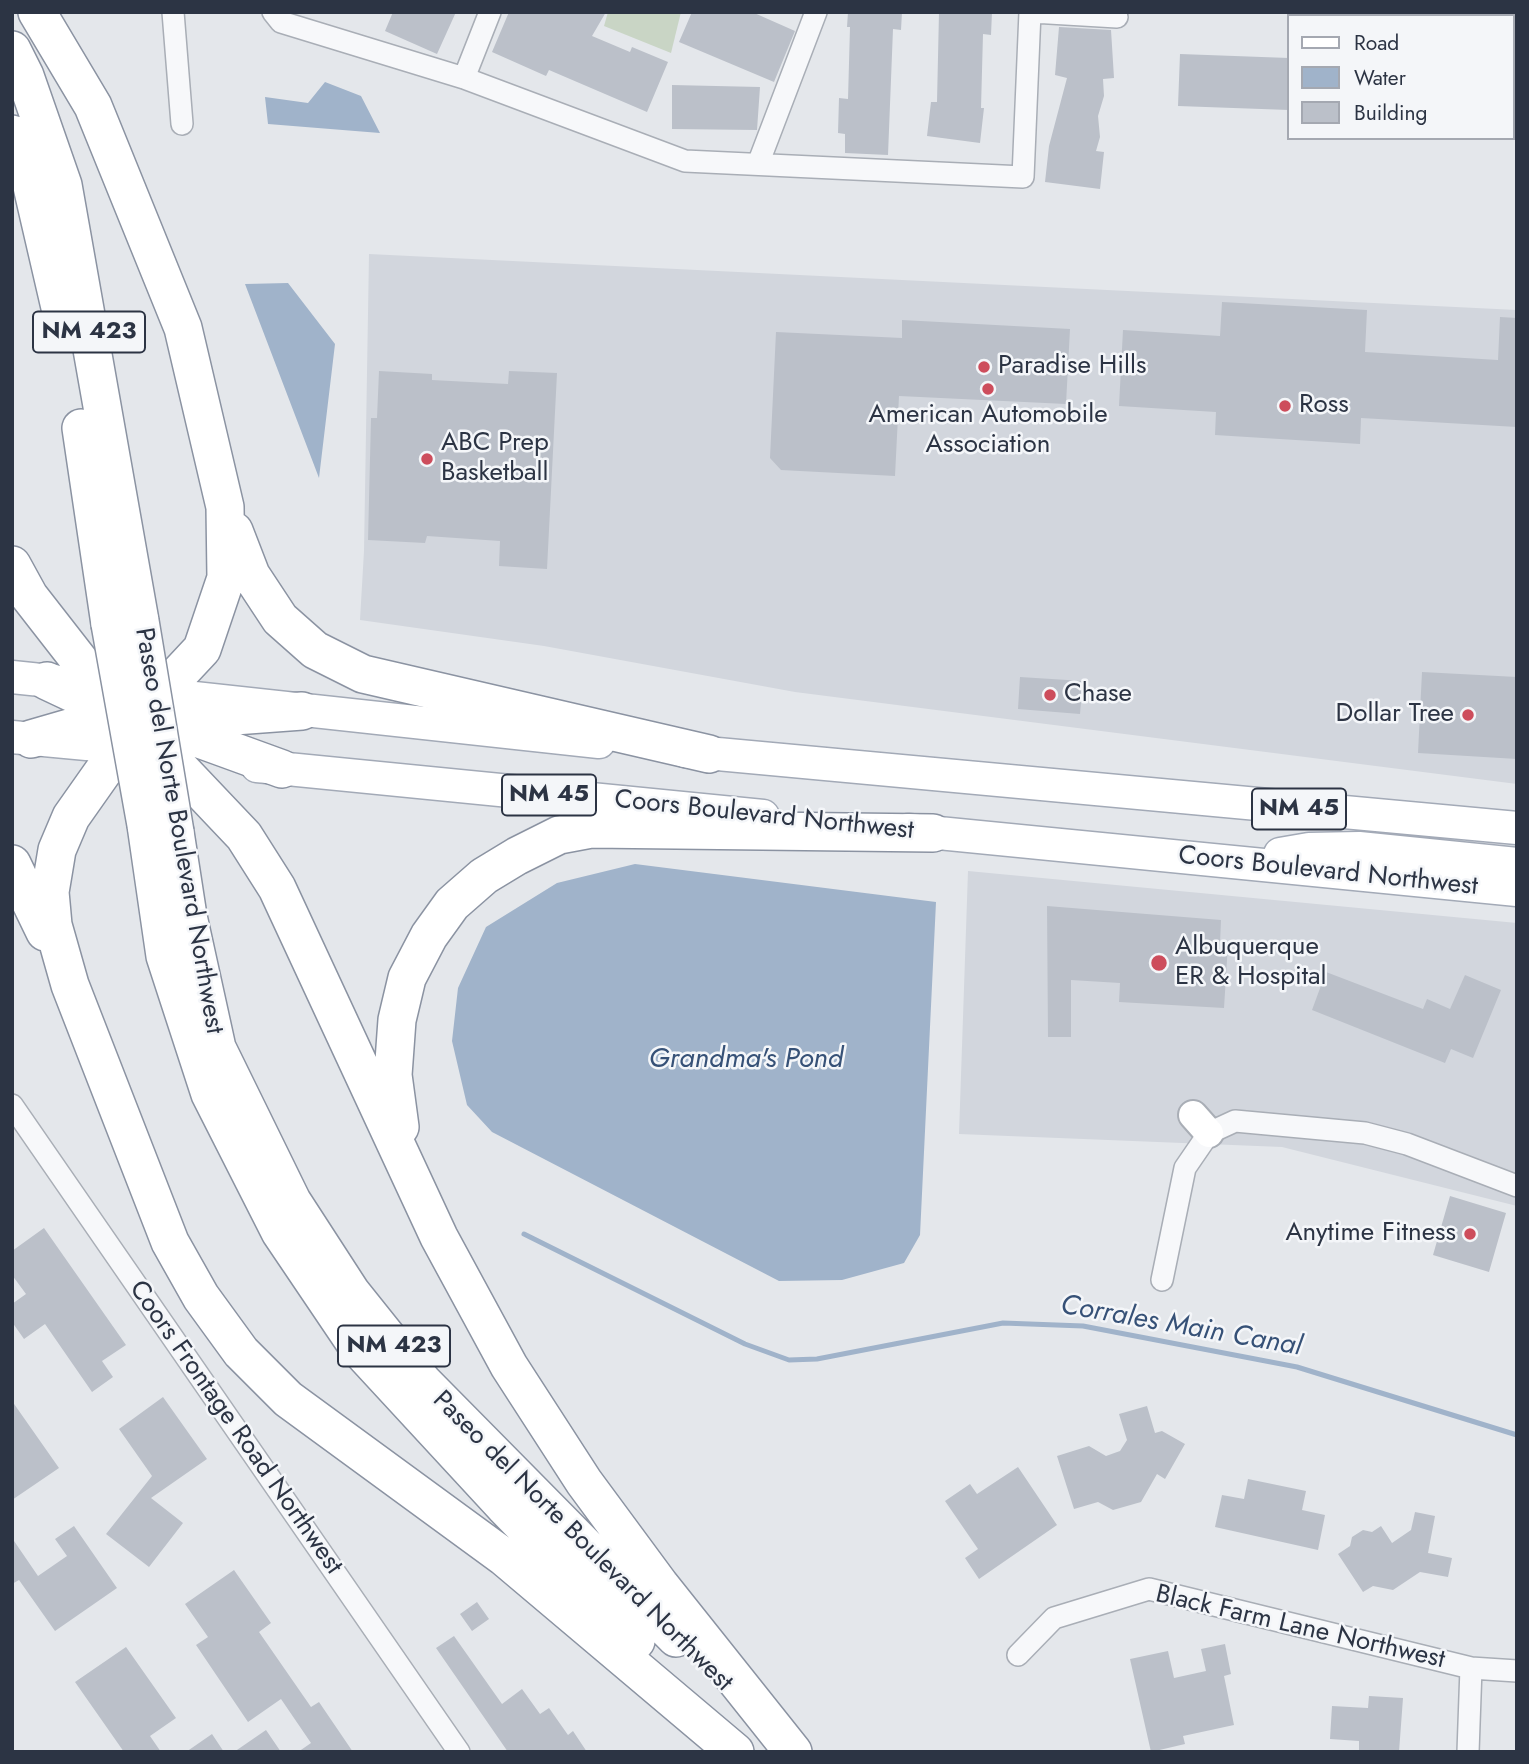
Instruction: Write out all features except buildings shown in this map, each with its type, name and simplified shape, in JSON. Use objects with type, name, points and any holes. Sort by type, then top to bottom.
[{"type":"highway","points":[[37,12],[93,106],[183,328],[225,507],[251,575],[280,619],[315,650],[363,674],[709,754]]},
{"type":"highway","name":"Paseo del Norte Boulevard Northwest","points":[[12,50],[25,76],[63,185],[125,623],[160,828],[165,956],[210,1094],[280,1232],[359,1349],[503,1506],[745,1752]]},
{"type":"highway","name":"Paseo del Norte Boulevard Northwest","points":[[12,134],[32,182],[125,623]]},
{"type":"highway","points":[[70,985],[53,925],[50,892],[57,850],[71,817],[141,721],[202,649],[226,578],[225,507]]},
{"type":"highway","points":[[12,565],[29,596],[244,836],[277,888],[439,1237],[509,1366],[584,1482],[660,1586],[793,1752]]},
{"type":"highway","points":[[29,679],[282,769]]},
{"type":"highway","points":[[22,738],[141,721],[302,711]]},
{"type":"highway","name":"Paseo del Norte Boulevard Northwest","points":[[160,828],[188,916],[218,1048],[292,1201],[351,1292],[423,1382],[563,1526],[793,1752]]},
{"type":"highway","points":[[404,1162],[393,1075],[397,1020],[407,978],[429,936],[452,904],[484,876],[559,835],[591,829],[933,833]]},
{"type":"highway","points":[[12,864],[70,985],[170,1242],[201,1297],[242,1352],[288,1399],[504,1557],[735,1752]]},
{"type":"main road","name":"NM 45","points":[[302,711],[709,754],[1517,828]]},
{"type":"main road","name":"Coors Boulevard Northwest","points":[[282,769],[1517,890]]},
{"type":"main road","points":[[1252,863],[1289,853],[1336,848],[1517,864]]},
{"type":"street","points":[[173,12],[182,124]]},
{"type":"street","points":[[273,12],[281,22],[464,78],[685,161],[1023,177],[1031,12],[1117,17]]},
{"type":"street","points":[[464,78],[490,12]]},
{"type":"street","points":[[758,164],[816,12]]},
{"type":"street","name":"Coors Frontage Road Northwest","points":[[12,1105],[459,1752]]},
{"type":"street","points":[[1162,1280],[1185,1168],[1201,1124],[1248,1120],[1355,1131],[1407,1144],[1517,1186]]},
{"type":"street","name":"Black Farm Lane Northwest","points":[[1018,1655],[1054,1618],[1149,1589],[1471,1668],[1517,1671]]},
{"type":"street","points":[[1468,1752],[1471,1668]]},
{"type":"shaded area","points":[[369,254],[1517,310],[1517,784],[795,692],[544,646],[360,620],[364,551]]},
{"type":"shaded area","points":[[968,871],[1517,923],[1517,1206],[1282,1147],[959,1134]]},
{"type":"green space","points":[[608,12],[681,12],[671,53],[604,26]]},
{"type":"water","points":[[325,82],[361,96],[380,133],[268,124],[265,97],[308,103]]},
{"type":"water","points":[[288,283],[335,344],[319,478],[245,284]]},
{"type":"water","name":"Grandma's Pond","points":[[635,864],[936,902],[920,1235],[904,1263],[842,1280],[779,1281],[492,1132],[467,1105],[452,1041],[458,988],[486,927],[557,883]]},
{"type":"waterway","name":"Corrales Main Canal","points":[[524,1234],[745,1344],[789,1360],[817,1359],[1003,1323],[1083,1326],[1297,1367],[1517,1435]]},
{"type":"place","name":"Paradise Hills","points":[[984,367]]},
{"type":"place","name":"American Automobile Association","points":[[988,389]]},
{"type":"place","name":"Ross","points":[[1285,406]]},
{"type":"place","name":"ABC Prep Basketball","points":[[427,459]]},
{"type":"place","name":"Chase","points":[[1050,695]]},
{"type":"place","name":"Dollar Tree","points":[[1468,715]]},
{"type":"place","name":"Albuquerque ER & Hospital","points":[[1159,963]]},
{"type":"place","name":"Anytime Fitness","points":[[1470,1234]]}]
